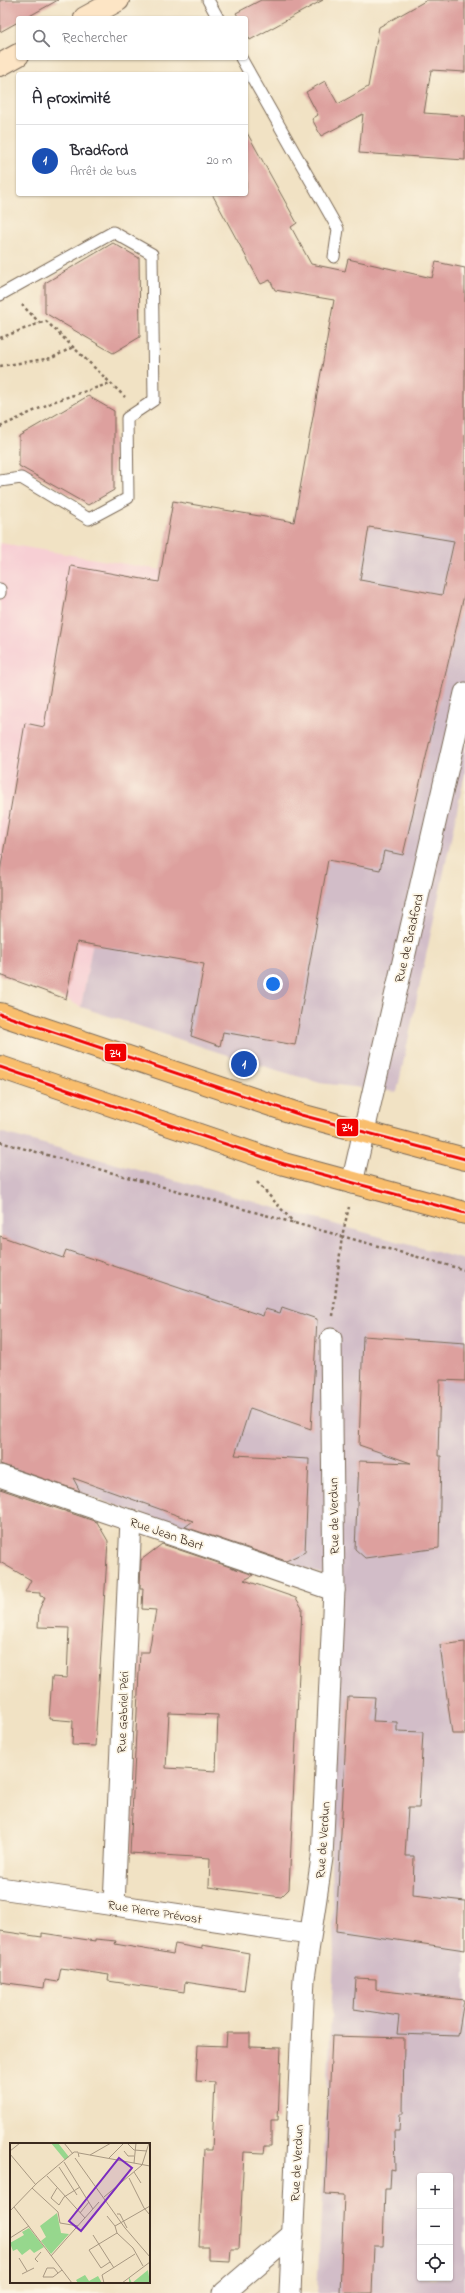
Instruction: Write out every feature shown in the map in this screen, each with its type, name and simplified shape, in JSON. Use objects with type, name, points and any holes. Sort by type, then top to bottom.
[{"type":"main road","points":[[89,16],[118,0]]},
{"type":"main road","points":[[0,65],[16,56]]},
{"type":"main road","points":[[0,1014],[202,1084],[300,1115],[465,1159]]},
{"type":"main road","points":[[0,1067],[248,1152],[352,1183],[465,1214]]},
{"type":"street","name":"Rue de Bradford","points":[[352,1183],[465,692]]},
{"type":"street","name":"Rue de Verdun","points":[[290,2293],[304,1978],[309,1934],[322,1858],[334,1590],[331,1339]]},
{"type":"street","name":"Rue Jean Bart","points":[[0,1476],[334,1590]]},
{"type":"street","name":"Rue Gabriel Péri","points":[[114,1905],[131,1520]]},
{"type":"street","name":"Rue Pierre Prévost","points":[[0,1888],[309,1934]]},
{"type":"street","points":[[224,2293],[293,2234]]},
{"type":"lane","points":[[208,0],[217,16]]},
{"type":"lane","points":[[242,60],[338,229],[334,257]]},
{"type":"lane","points":[[0,481],[21,478],[89,519],[128,498],[127,418],[154,400],[152,254],[113,232],[4,293]]},
{"type":"path","points":[[4,293],[40,323]]},
{"type":"path","points":[[0,338],[46,321],[139,410]]},
{"type":"path","points":[[0,366],[52,358],[73,347]]},
{"type":"path","points":[[0,427],[55,401],[111,383]]},
{"type":"path","points":[[0,1142],[465,1270]]},
{"type":"path","points":[[248,1152],[241,1164],[294,1223]]},
{"type":"path","points":[[331,1339],[342,1236],[346,1220]]},
{"type":"shaded area","points":[[348,259],[465,286],[465,773],[397,1092],[320,1083],[233,1057],[81,1007],[173,501],[293,522]]},
{"type":"shaded area","points":[[0,543],[161,570],[81,1007],[66,999],[0,975]]},
{"type":"shaded area","points":[[0,1132],[465,1260],[465,2293],[317,2293],[334,1957],[322,1574],[0,1467]]},
{"type":"building","points":[[0,0],[58,0],[30,16],[16,16],[16,23],[0,32]]},
{"type":"building","points":[[261,0],[323,0],[250,40],[248,36],[248,16],[238,16],[236,13]]},
{"type":"building","points":[[427,0],[465,0],[465,72],[431,70],[424,113],[465,116],[465,160],[359,153],[363,114],[321,136],[312,119],[318,115],[306,92],[325,81],[338,104],[368,87],[379,27]]},
{"type":"building","points":[[248,135],[297,223],[291,227],[311,264],[345,271],[348,259],[432,278],[436,262],[465,268],[465,591],[403,855],[384,851],[380,870],[328,860],[295,1045],[223,1032],[220,1046],[191,1036],[204,964],[77,942],[66,999],[0,975],[0,872],[25,723],[44,727],[71,566],[159,582],[173,501],[294,522],[334,300],[275,290],[270,280],[261,284],[213,196],[248,196]],"holes":[[[369,527],[454,541],[442,595],[360,580]]]},
{"type":"building","points":[[113,243],[139,258],[140,337],[113,353],[45,313],[45,283]]},
{"type":"building","points":[[88,396],[114,411],[114,490],[88,505],[19,466],[19,436]]},
{"type":"building","points":[[0,1236],[63,1258],[66,1250],[263,1316],[265,1309],[280,1313],[282,1307],[317,1319],[311,1429],[250,1408],[235,1455],[309,1459],[305,1552],[286,1561],[185,1527],[193,1521],[73,1478],[80,1491],[0,1464]]},
{"type":"building","points":[[363,1336],[465,1343],[465,1381],[440,1380],[438,1456],[441,1456],[439,1548],[365,1558],[355,1549],[359,1461],[411,1463],[359,1445]]},
{"type":"building","points":[[0,1489],[97,1522],[108,1541],[95,1746],[72,1745],[73,1721],[49,1719],[52,1677],[67,1678],[69,1628],[38,1627],[39,1610],[45,1597],[40,1596],[40,1593],[25,1592],[31,1580],[0,1562]]},
{"type":"building","points":[[162,1544],[254,1575],[244,1580],[296,1598],[302,1608],[289,1889],[281,1897],[209,1887],[210,1858],[130,1853],[140,1652],[149,1652],[156,1610],[142,1609],[143,1588],[140,1588],[141,1560]],"holes":[[[169,1713],[218,1715],[216,1771],[166,1768]]]},
{"type":"building","points":[[465,1642],[465,1734],[452,1734],[440,1645]]},
{"type":"building","points":[[348,1696],[375,1697],[373,1721],[397,1722],[397,1731],[423,1732],[419,1808],[408,1808],[405,1856],[414,1856],[413,1895],[465,1901],[465,1950],[336,1931]]},
{"type":"building","points":[[0,1931],[42,1937],[42,1933],[95,1941],[95,1939],[116,1941],[115,1944],[173,1954],[175,1944],[202,1949],[202,1945],[249,1953],[244,1991],[185,1982],[184,1992],[108,1981],[109,1975],[61,1968],[58,1982],[45,1980],[44,1988],[0,1982]]},
{"type":"building","points":[[356,1978],[376,1979],[376,1990],[464,2000],[458,2036],[397,2034],[399,2016],[354,2009]]},
{"type":"building","points":[[227,2033],[250,2033],[250,2047],[281,2048],[278,2120],[271,2120],[271,2146],[265,2146],[264,2153],[244,2152],[239,2249],[231,2249],[230,2261],[208,2260],[208,2247],[199,2247],[204,2150],[212,2150],[215,2082],[196,2081],[198,2045],[226,2046]]},
{"type":"building","points":[[332,2036],[404,2038],[403,2114],[400,2114],[399,2131],[394,2131],[395,2170],[391,2169],[390,2189],[385,2189],[383,2246],[374,2246],[372,2293],[340,2293],[344,2195],[325,2194]]},
{"type":"transit line","name":"Z4","points":[[0,1014],[301,1115],[465,1159]]},
{"type":"transit line","name":"Z4","points":[[0,1067],[284,1164],[465,1213]]},
{"type":"place","name":"Bradford","points":[[244,1064]]}]
